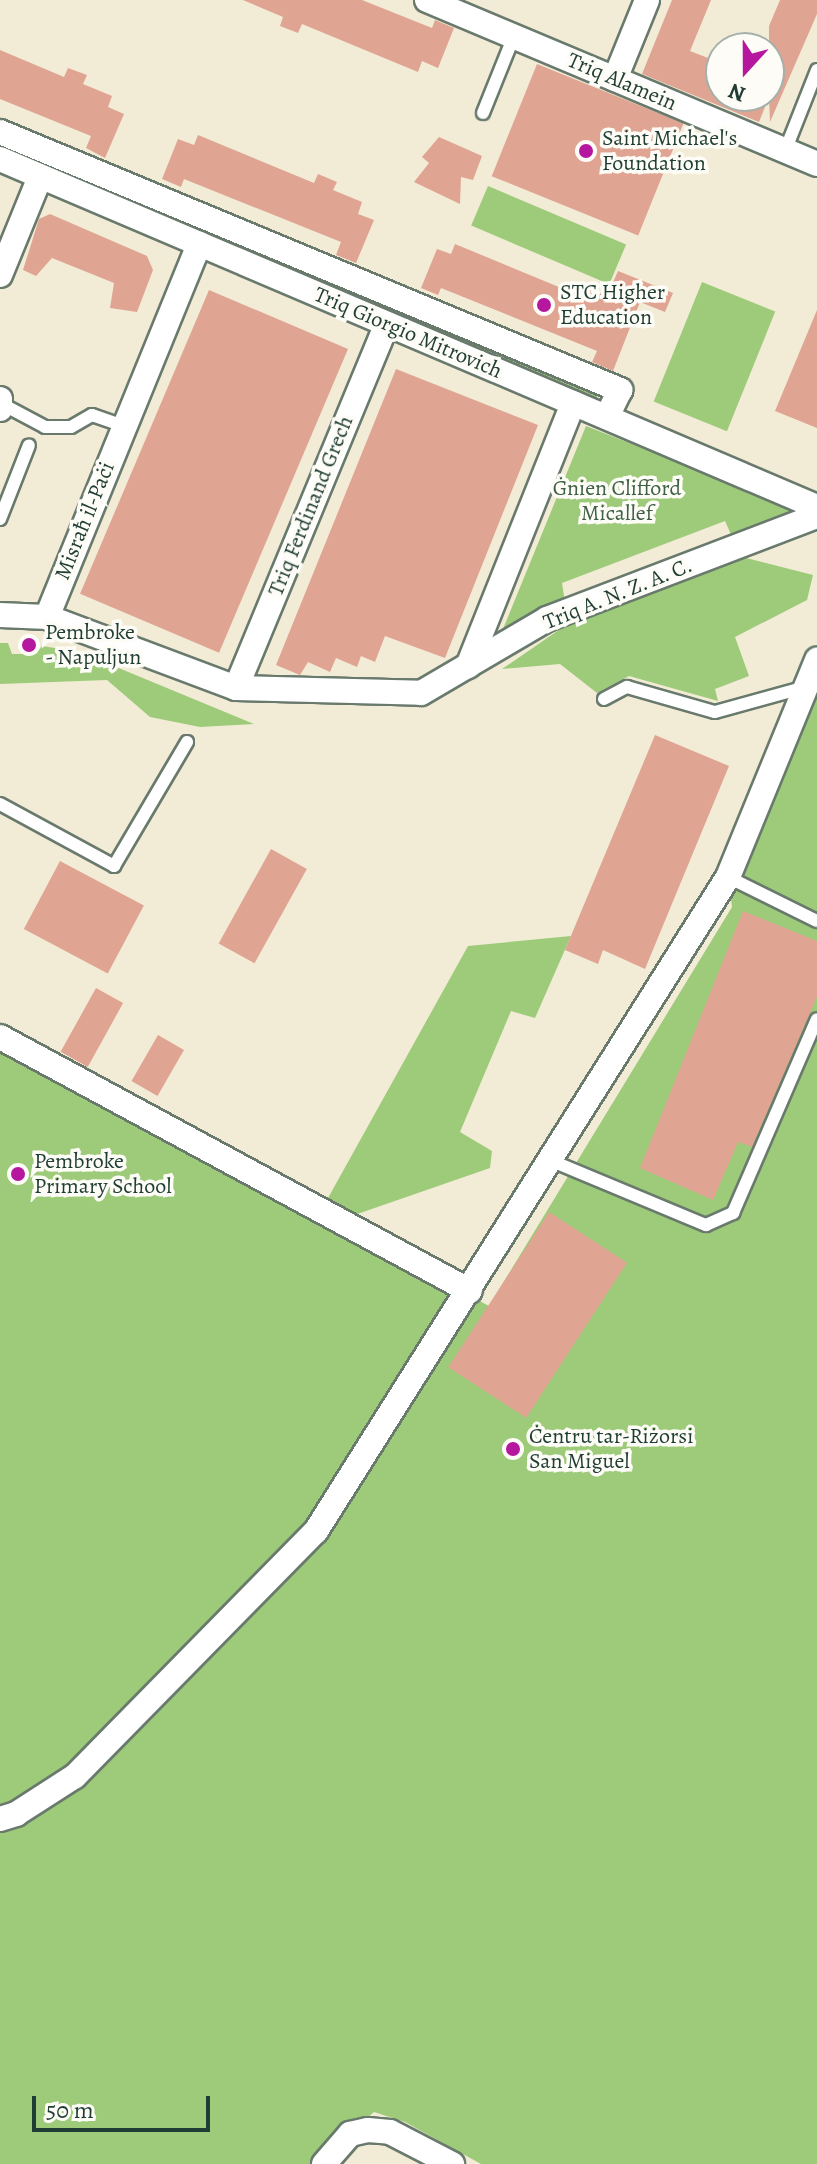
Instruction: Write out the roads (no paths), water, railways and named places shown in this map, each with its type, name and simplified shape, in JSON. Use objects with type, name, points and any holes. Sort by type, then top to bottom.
[{"type":"street","name":"Triq Alamein","points":[[427,0],[817,164]]},
{"type":"street","points":[[615,79],[647,0]]},
{"type":"street","points":[[0,132],[620,390],[607,417]]},
{"type":"street","name":"Triq Giorgio Mitrovich","points":[[0,159],[817,507]]},
{"type":"street","points":[[0,275],[40,177]]},
{"type":"street","name":"Misraħ il-Paċi","points":[[47,617],[199,244]]},
{"type":"street","name":"Triq Ferdinand Grech","points":[[236,688],[387,324]]},
{"type":"street","points":[[468,666],[573,403]]},
{"type":"street","name":"Triq A. N. Z. A. C.","points":[[0,615],[47,617],[236,688],[421,693],[547,619],[817,516]]},
{"type":"street","points":[[0,1819],[16,1814],[75,1776],[316,1531],[552,1161],[728,877],[817,660]]},
{"type":"street","points":[[0,1037],[470,1291]]},
{"type":"street","points":[[324,2164],[350,2134],[368,2130],[390,2132],[452,2164]]},
{"type":"lane","points":[[483,113],[514,36]]},
{"type":"lane","points":[[785,151],[817,70]]},
{"type":"lane","points":[[1,404],[45,427],[71,427],[92,415],[124,426]]},
{"type":"lane","points":[[0,519],[29,445]]},
{"type":"lane","points":[[604,699],[627,687],[715,712],[806,687]]},
{"type":"lane","points":[[0,804],[114,866],[187,742]]},
{"type":"lane","points":[[728,877],[817,921]]},
{"type":"lane","points":[[552,1161],[706,1225],[733,1213],[817,1019]]},
{"type":"place","name":"Saint Michael's Foundation","points":[[586,151]]},
{"type":"place","name":"STC Higher Education","points":[[544,305]]},
{"type":"place","name":"Pembroke - Napuljun","points":[[29,645]]},
{"type":"place","name":"Pembroke Primary School","points":[[18,1174]]},
{"type":"place","name":"Ċentru tar-Riżorsi San Miguel","points":[[513,1449]]},
{"type":"park label","name":"Ġnien Clifford Micallef","points":[[617,500]]}]
